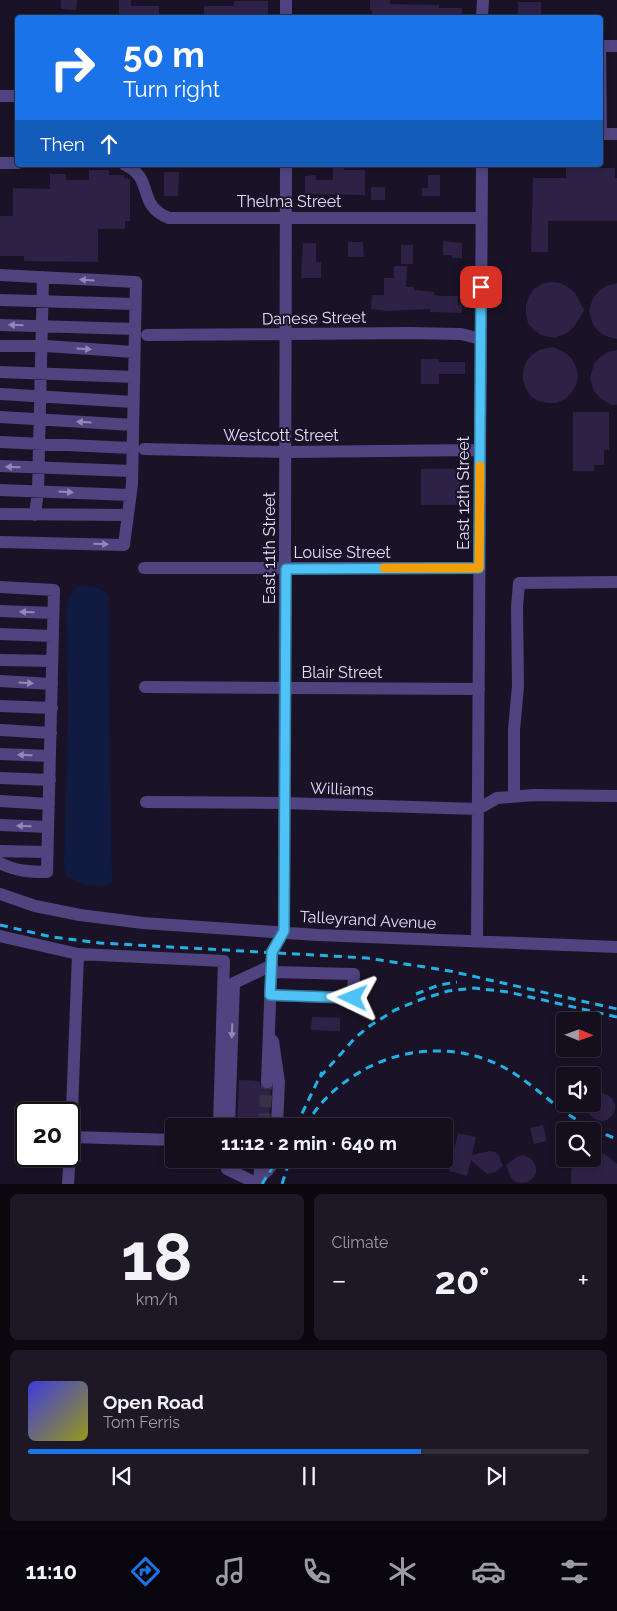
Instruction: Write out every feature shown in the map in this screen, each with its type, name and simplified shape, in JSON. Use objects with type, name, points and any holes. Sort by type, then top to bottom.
[{"type":"street","points":[[286,0],[286,15]]},
{"type":"street","points":[[482,0],[482,15]]},
{"type":"street","points":[[603,46],[617,46]]},
{"type":"street","points":[[0,96],[15,96]]},
{"type":"street","points":[[603,134],[617,134]]},
{"type":"street","points":[[0,163],[15,163]]},
{"type":"street","name":"Thelma Street","points":[[129,167],[135,170],[140,177],[152,207],[159,214],[169,218],[481,218]]},
{"type":"street","name":"East 11th Street","points":[[284,931],[286,167]]},
{"type":"street","name":"East 12th Street","points":[[477,941],[482,167]]},
{"type":"street","points":[[0,275],[136,282],[133,425],[138,449],[132,471],[124,545],[0,542]]},
{"type":"street","points":[[35,514],[38,491],[44,278]]},
{"type":"street","points":[[0,300],[135,304]]},
{"type":"street","points":[[0,325],[135,329]]},
{"type":"street","name":"Danese Street","points":[[147,335],[461,334],[481,339]]},
{"type":"street","points":[[0,346],[42,346],[134,352]]},
{"type":"street","points":[[0,372],[134,377]]},
{"type":"street","points":[[0,394],[133,402]]},
{"type":"street","points":[[0,417],[133,425]]},
{"type":"street","name":"Westcott Street","points":[[0,442],[138,449],[286,452],[480,450]]},
{"type":"street","points":[[0,466],[132,471]]},
{"type":"street","points":[[0,490],[130,496]]},
{"type":"street","points":[[0,514],[127,515]]},
{"type":"street","name":"Louise Street","points":[[144,568],[479,568]]},
{"type":"street","points":[[514,796],[514,730],[518,686],[517,607],[519,582],[617,582]]},
{"type":"street","points":[[0,587],[54,590],[46,872],[31,872],[9,868],[0,862]]},
{"type":"street","points":[[0,611],[54,613]]},
{"type":"street","points":[[0,634],[53,636]]},
{"type":"street","points":[[0,660],[52,662]]},
{"type":"street","points":[[0,681],[52,684]]},
{"type":"street","name":"Blair Street","points":[[145,687],[479,689]]},
{"type":"street","points":[[0,706],[52,708]]},
{"type":"street","points":[[0,730],[51,733]]},
{"type":"street","points":[[0,754],[50,756]]},
{"type":"street","points":[[0,778],[50,780]]},
{"type":"street","points":[[478,809],[497,798],[514,796],[617,796]]},
{"type":"street","points":[[0,801],[49,804]]},
{"type":"street","name":"Williams","points":[[146,802],[284,803],[478,809]]},
{"type":"street","points":[[0,825],[48,827]]},
{"type":"street","points":[[0,851],[47,852]]},
{"type":"street","name":"Talleyrand Avenue","points":[[0,894],[35,906],[80,915],[134,922],[318,934],[617,947]]},
{"type":"street","points":[[267,1082],[272,952],[284,931]]},
{"type":"street","points":[[0,936],[78,954],[224,961],[219,1118]]},
{"type":"street","points":[[72,1102],[78,954]]},
{"type":"street","points":[[228,1118],[234,983],[271,968],[354,974],[353,998],[270,995]]},
{"type":"street","points":[[270,1027],[275,1048],[279,1082],[278,1118]]},
{"type":"street","points":[[80,1137],[165,1140]]},
{"type":"street","points":[[68,1184],[69,1167]]},
{"type":"street","points":[[227,1168],[259,1182]]},
{"type":"street","points":[[259,1182],[260,1168]]},
{"type":"street","points":[[259,1182],[269,1168]]},
{"type":"water","points":[[82,586],[101,589],[109,598],[112,882],[101,886],[78,882],[67,877],[64,868],[68,710],[66,610],[70,595],[74,590]]},
{"type":"building","points":[[61,0],[77,0],[76,10],[61,9]]},
{"type":"building","points":[[119,0],[131,0],[131,6],[159,6],[159,15],[119,15]]},
{"type":"building","points":[[370,0],[390,0],[390,4],[439,5],[439,8],[462,8],[462,15],[372,15],[372,10],[370,10]]},
{"type":"building","points":[[234,1],[268,1],[268,15],[204,15],[204,6],[234,6]]},
{"type":"building","points":[[518,2],[541,2],[541,15],[518,15]]},
{"type":"building","points":[[333,167],[344,167],[344,170],[365,170],[365,195],[305,194],[305,176],[316,175],[316,180],[333,180]]},
{"type":"building","points":[[566,168],[615,168],[615,178],[617,178],[617,221],[548,221],[548,252],[531,252],[533,178],[566,178]]},
{"type":"building","points":[[89,170],[109,170],[109,175],[124,175],[124,178],[130,179],[130,221],[125,221],[125,229],[98,229],[98,262],[24,261],[24,256],[0,256],[0,216],[13,216],[13,188],[50,189],[50,174],[66,174],[66,180],[89,180]]},
{"type":"building","points":[[164,172],[179,172],[178,196],[164,196]]},
{"type":"building","points":[[428,175],[440,175],[440,196],[422,196],[422,188],[428,188]]},
{"type":"building","points":[[371,187],[385,187],[385,200],[371,200]]},
{"type":"building","points":[[443,241],[462,243],[462,258],[452,258],[452,255],[443,255]]},
{"type":"building","points":[[348,242],[363,242],[364,257],[348,257]]},
{"type":"building","points":[[303,243],[316,243],[316,262],[321,262],[321,278],[301,278]]},
{"type":"building","points":[[401,245],[413,245],[413,264],[401,264]]},
{"type":"building","points":[[394,266],[407,266],[406,287],[414,287],[414,290],[434,292],[434,295],[437,296],[458,296],[458,305],[462,305],[462,313],[430,312],[430,309],[387,311],[371,309],[372,295],[384,295],[384,278],[394,278]]},
{"type":"building","points":[[560,283],[568,287],[575,293],[584,310],[574,327],[567,333],[554,338],[541,335],[534,330],[528,323],[526,314],[526,305],[534,289],[542,284]]},
{"type":"building","points":[[617,283],[617,339],[606,336],[598,331],[593,324],[589,311],[593,298],[599,291],[606,286]]},
{"type":"building","points":[[553,347],[566,353],[572,359],[578,376],[576,385],[565,399],[556,403],[547,403],[538,401],[531,396],[523,380],[523,371],[526,362],[532,355],[539,350]]},
{"type":"building","points":[[617,350],[617,405],[611,405],[600,398],[594,391],[590,378],[594,364],[600,357],[608,352]]},
{"type":"building","points":[[421,359],[439,359],[439,362],[465,362],[465,374],[439,374],[439,384],[421,384]]},
{"type":"building","points":[[573,412],[609,412],[609,450],[604,450],[604,465],[594,465],[594,471],[573,471]]},
{"type":"building","points":[[421,469],[461,469],[460,505],[421,505]]},
{"type":"building","points":[[312,1017],[340,1018],[340,1031],[311,1030]]},
{"type":"building","points":[[239,1080],[259,1081],[262,1089],[271,1089],[269,1118],[237,1118]]},
{"type":"building","points":[[601,1093],[608,1095],[612,1099],[615,1104],[615,1110],[607,1120],[601,1121],[591,1116],[589,1112],[601,1112]]},
{"type":"building","points":[[543,1125],[547,1141],[534,1144],[530,1128]]},
{"type":"building","points":[[458,1133],[476,1137],[472,1155],[490,1151],[495,1152],[503,1166],[495,1172],[487,1174],[471,1160],[467,1176],[449,1171],[450,1168],[453,1168],[453,1154]]},
{"type":"building","points":[[601,1153],[605,1154],[617,1164],[617,1184],[571,1184],[572,1167],[601,1167]]},
{"type":"building","points":[[523,1155],[533,1161],[536,1173],[528,1182],[522,1183],[516,1182],[511,1178],[506,1165]]},
{"type":"tunnel","points":[[264,1118],[267,1082]]},
{"type":"railway","points":[[0,925],[52,937],[100,943],[367,958],[450,971],[617,1009]]},
{"type":"railway","points":[[416,994],[439,985],[457,982]]},
{"type":"railway","points":[[320,1077],[356,1037],[371,1025],[395,1010],[448,991],[474,988],[508,992],[617,1017]]},
{"type":"railway","points":[[310,1118],[333,1092],[350,1078],[369,1067],[405,1054],[443,1051],[480,1057],[498,1064],[515,1074],[571,1116],[593,1129],[617,1139]]},
{"type":"railway","points":[[300,1118],[322,1072]]},
{"type":"railway","points":[[262,1184],[272,1168]]},
{"type":"railway","points":[[282,1184],[287,1168]]},
{"type":"slow traffic","points":[[384,568],[479,568],[480,466]]},
{"type":"route","points":[[353,998],[270,995],[272,952],[284,931],[286,569],[479,568],[481,287]]}]
